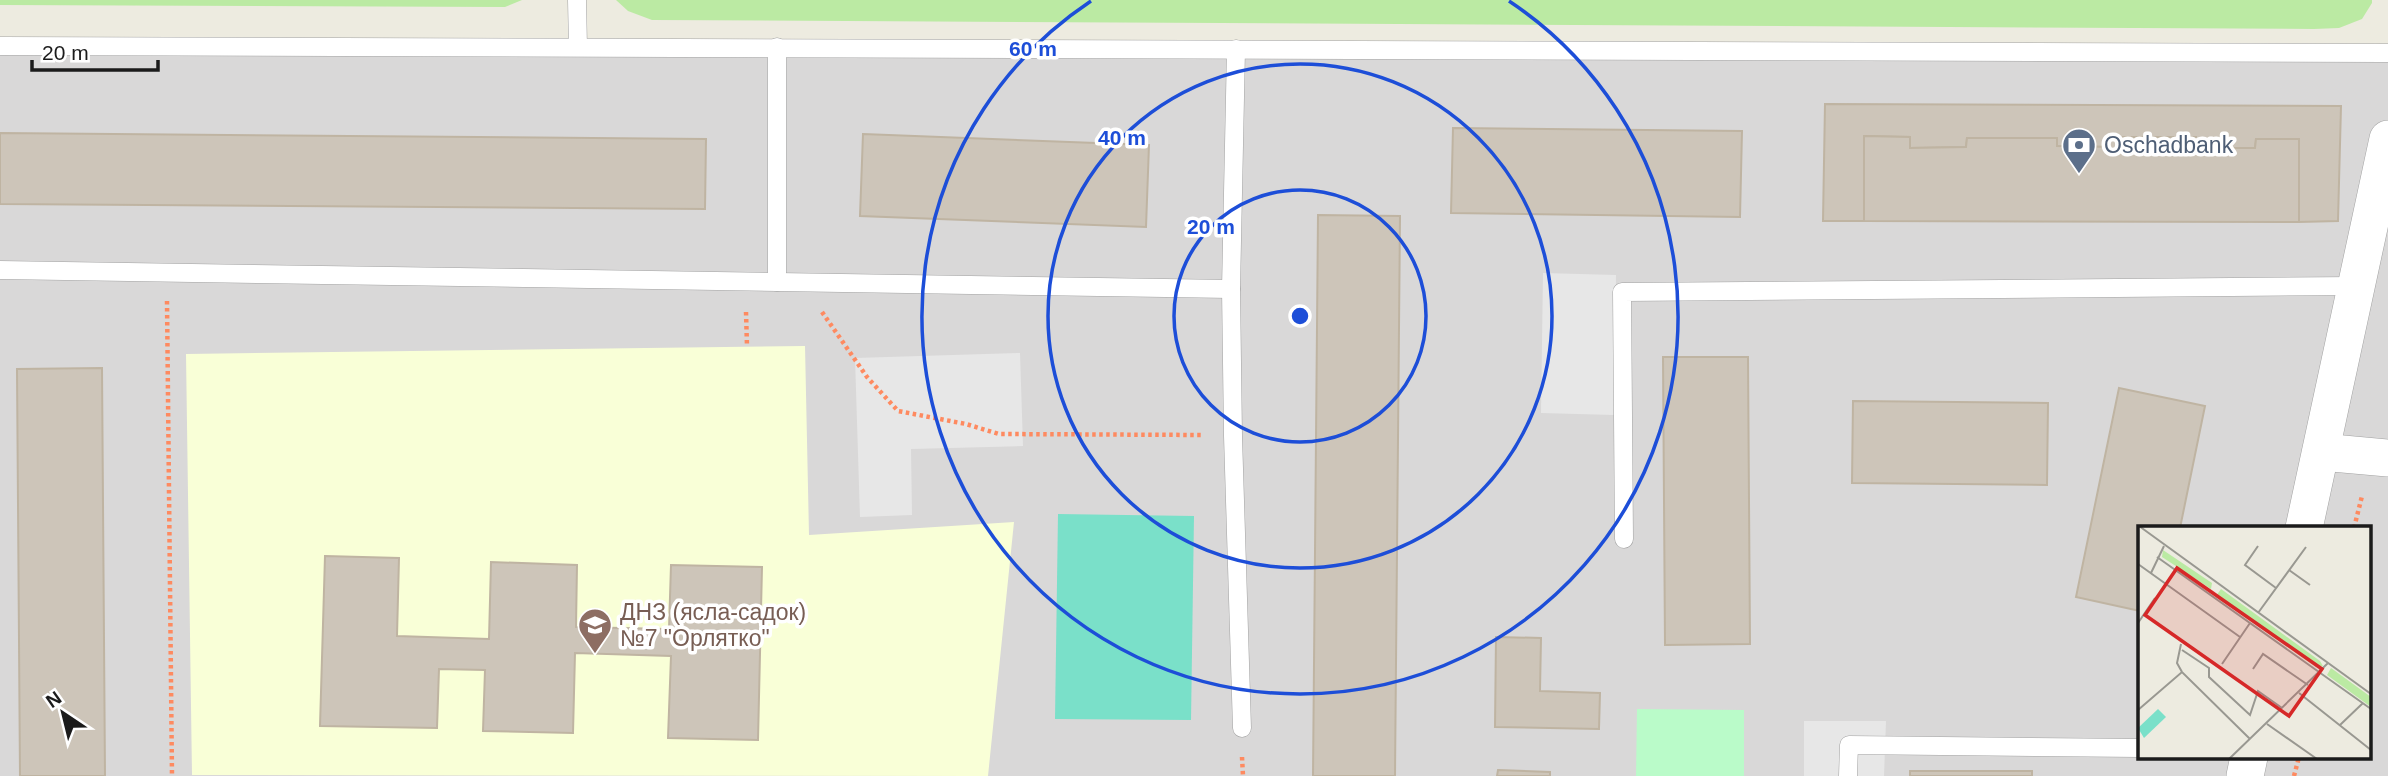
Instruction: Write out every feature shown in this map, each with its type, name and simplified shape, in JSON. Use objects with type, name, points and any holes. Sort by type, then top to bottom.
[{"type":"street","points":[[2304,526],[2388,139]]},
{"type":"street","points":[[2322,453],[2388,458]]},
{"type":"street","points":[[2245,776],[2249,758]]},
{"type":"lane","points":[[577,0],[578,47]]},
{"type":"lane","points":[[0,46],[2388,53]]},
{"type":"lane","points":[[777,47],[777,282]]},
{"type":"lane","points":[[1236,49],[1231,289],[1242,728]]},
{"type":"lane","points":[[0,270],[1231,289]]},
{"type":"lane","points":[[1624,539],[1622,292],[2357,286]]},
{"type":"lane","points":[[1848,776],[1849,745],[2138,748]]},
{"type":"path","points":[[167,273],[172,776]]},
{"type":"path","points":[[801,282],[867,377],[898,411],[966,424],[999,434],[1233,436]]},
{"type":"path","points":[[2294,776],[2299,758]]},
{"type":"shaded area","points":[[0,46],[2388,53],[2388,776],[0,776]]},
{"type":"shaded area","points":[[1543,273],[1616,275],[1614,415],[1541,413]]},
{"type":"shaded area","name":"ДНЗ (ясла-садок) №7 \"Орлятко\"","points":[[805,346],[809,535],[1014,522],[988,776],[192,775],[186,354]]},
{"type":"shaded area","points":[[1020,353],[1023,446],[911,449],[912,515],[860,517],[855,358]]},
{"type":"shaded area","points":[[1058,514],[1194,516],[1191,720],[1055,719]]},
{"type":"shaded area","points":[[1804,721],[1886,721],[1884,776],[1804,776]]},
{"type":"green space","points":[[0,0],[522,0],[505,7],[0,5]]},
{"type":"green space","points":[[616,0],[2372,0],[2372,3],[2362,19],[2339,28],[2314,29],[652,20],[628,11]]},
{"type":"green space","points":[[1637,709],[1744,710],[1744,776],[1636,776]]},
{"type":"building","points":[[1825,104],[2341,106],[2338,221],[2299,222],[2299,139],[2256,139],[2255,148],[2196,148],[2196,137],[2109,137],[2110,147],[2057,146],[2057,138],[1967,138],[1966,147],[1910,148],[1910,137],[1864,136],[1864,221],[1823,221]]},
{"type":"building","points":[[1453,128],[1742,131],[1740,217],[1451,213]]},
{"type":"building","points":[[0,133],[706,139],[705,209],[0,204]]},
{"type":"building","points":[[863,134],[1149,145],[1146,227],[860,216]]},
{"type":"building","points":[[1864,136],[1910,137],[1910,148],[1966,147],[1967,138],[2057,138],[2057,146],[2110,147],[2109,137],[2196,137],[2196,148],[2255,148],[2256,139],[2299,139],[2299,222],[1864,221]]},
{"type":"building","points":[[1318,215],[1400,216],[1395,776],[1313,776]]},
{"type":"building","points":[[1663,357],[1748,357],[1750,644],[1665,645]]},
{"type":"building","points":[[102,368],[105,776],[20,776],[17,369]]},
{"type":"building","points":[[2119,388],[2205,406],[2180,526],[2138,526],[2138,611],[2076,597]]},
{"type":"building","points":[[1853,401],[2048,403],[2047,485],[1852,483]]},
{"type":"building","points":[[325,556],[399,558],[397,636],[489,639],[491,562],[577,565],[576,627],[669,629],[671,565],[762,567],[758,740],[668,738],[671,656],[575,653],[573,733],[483,731],[485,670],[439,669],[437,728],[320,726]]},
{"type":"building","points":[[1496,637],[1541,638],[1540,691],[1600,693],[1599,729],[1495,727]]},
{"type":"building","points":[[1498,770],[1550,772],[1550,776],[1497,776]]},
{"type":"building","points":[[1910,771],[2032,771],[2032,776],[1910,776]]},
{"type":"place","name":"Oschadbank","points":[[2079,175]]},
{"type":"place","name":"ДНЗ (ясла-садок) №7 \"Орлятко\"","points":[[595,655]]}]
